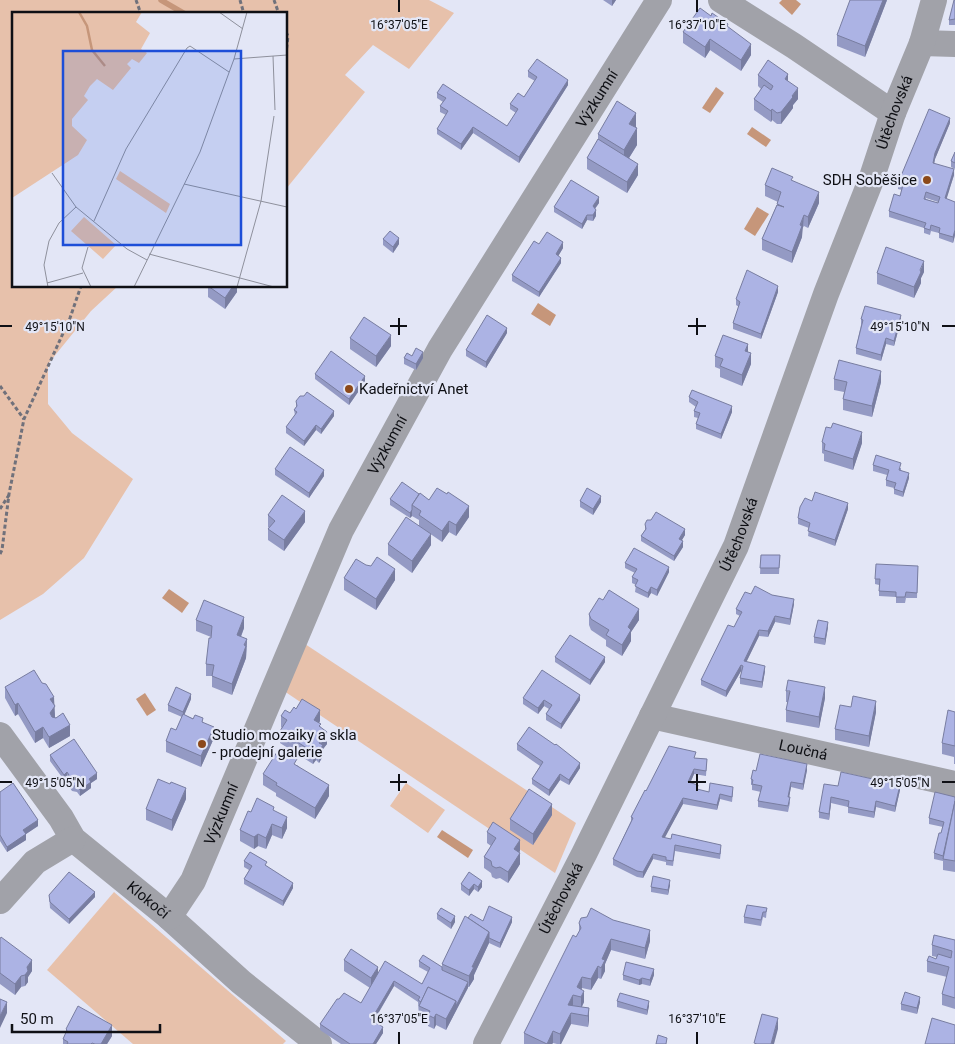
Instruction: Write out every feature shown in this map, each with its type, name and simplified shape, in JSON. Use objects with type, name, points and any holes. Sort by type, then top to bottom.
[{"type":"street","name":"Výzkumní","points":[[169,917],[193,881],[340,530],[440,349],[659,0]]},
{"type":"street","points":[[721,0],[794,46],[893,113]]},
{"type":"street","name":"Útěchovská","points":[[486,1044],[584,854],[736,546],[826,294],[870,180],[893,113],[922,43],[934,0]]},
{"type":"street","points":[[922,43],[955,44]]},
{"type":"street","name":"Loučná","points":[[652,716],[955,784]]},
{"type":"street","name":"Klokočí","points":[[0,735],[61,818],[73,839],[169,917],[241,982],[319,1044]]},
{"type":"street","points":[[0,901],[35,862],[73,839]]},
{"type":"path","points":[[136,0],[140,12]]},
{"type":"path","points":[[274,0],[278,12]]},
{"type":"path","points":[[0,554],[9,494],[24,419],[70,318],[80,288]]},
{"type":"path","points":[[0,386],[24,419]]},
{"type":"path","points":[[0,509],[9,494]]},
{"type":"shaded area","points":[[0,0],[429,0],[454,13],[409,69],[373,45],[345,75],[365,92],[288,187],[288,12],[12,12],[12,288],[116,288],[91,311],[48,364],[48,404],[72,433],[133,479],[84,558],[43,594],[0,620]]},
{"type":"shaded area","points":[[782,0],[796,0],[801,4],[792,15],[779,3]]},
{"type":"shaded area","points":[[716,87],[724,93],[710,113],[702,108]]},
{"type":"shaded area","points":[[752,127],[771,140],[766,147],[747,134]]},
{"type":"shaded area","points":[[757,207],[769,214],[755,236],[744,229]]},
{"type":"shaded area","points":[[538,303],[556,315],[550,326],[531,314]]},
{"type":"shaded area","points":[[169,589],[189,603],[182,613],[162,598]]},
{"type":"shaded area","points":[[305,644],[576,823],[555,873],[284,691]]},
{"type":"shaded area","points":[[145,693],[156,710],[147,716],[136,699]]},
{"type":"shaded area","points":[[406,783],[445,810],[428,833],[390,806]]},
{"type":"shaded area","points":[[442,830],[473,850],[468,858],[437,837]]},
{"type":"shaded area","points":[[114,892],[286,1041],[283,1044],[133,1044],[47,970]]},
{"type":"building","points":[[850,0],[883,0],[865,46],[837,35]]},
{"type":"building","points":[[954,0],[955,19],[949,20]]},
{"type":"building","points":[[700,8],[711,16],[712,13],[728,24],[727,26],[751,44],[741,60],[710,39],[705,47],[683,32]]},
{"type":"building","points":[[537,59],[568,80],[519,157],[473,127],[461,144],[437,129],[448,111],[440,106],[446,98],[437,93],[443,84],[507,126],[518,109],[510,104],[518,93],[524,97],[537,77],[528,71]]},
{"type":"building","points":[[768,60],[788,74],[785,79],[798,88],[781,112],[777,113],[754,99],[764,85],[771,90],[773,86],[758,75]]},
{"type":"building","points":[[617,101],[636,113],[629,124],[637,128],[624,150],[598,134]]},
{"type":"building","points":[[929,109],[950,118],[935,153],[933,163],[954,169],[945,198],[955,202],[955,230],[953,237],[939,233],[940,228],[931,225],[930,230],[924,228],[926,223],[889,211],[894,194],[900,196],[903,185],[898,183]],"holes":[[[926,192],[940,197],[938,203],[924,199]]]},
{"type":"building","points":[[598,139],[638,164],[627,182],[587,158]]},
{"type":"building","points":[[955,152],[955,163],[951,161]]},
{"type":"building","points":[[772,168],[793,177],[791,180],[819,192],[808,217],[804,215],[792,252],[762,239],[777,205],[784,207],[777,204],[781,192],[765,185]]},
{"type":"building","points":[[571,180],[599,197],[593,206],[596,210],[593,215],[587,215],[582,224],[554,207]]},
{"type":"building","points":[[390,231],[399,238],[393,247],[383,239]]},
{"type":"building","points":[[547,232],[563,242],[556,254],[561,258],[539,292],[512,275],[534,241],[539,244]]},
{"type":"building","points":[[886,247],[924,261],[914,287],[877,273]]},
{"type":"building","points":[[747,270],[778,286],[761,334],[733,323],[740,302],[736,299]]},
{"type":"building","points":[[211,288],[232,288],[225,298]]},
{"type":"building","points":[[865,306],[901,315],[894,341],[886,338],[881,355],[856,348]]},
{"type":"building","points":[[487,315],[507,328],[486,362],[466,350]]},
{"type":"building","points":[[364,317],[391,335],[376,356],[350,338]]},
{"type":"building","points":[[723,335],[748,344],[745,351],[751,353],[742,375],[720,366],[723,359],[715,356]]},
{"type":"building","points":[[416,348],[423,352],[416,364],[404,358],[407,353],[412,356]]},
{"type":"building","points":[[331,351],[365,376],[349,399],[315,374]]},
{"type":"building","points":[[839,360],[881,371],[872,406],[843,399],[847,382],[834,379]]},
{"type":"building","points":[[692,390],[732,406],[721,434],[696,424],[700,413],[694,411],[698,402],[689,397]]},
{"type":"building","points":[[307,392],[334,411],[321,429],[316,425],[304,441],[286,427],[297,412],[294,410],[297,406],[296,401]]},
{"type":"building","points":[[833,423],[862,432],[853,459],[824,450],[825,444],[822,442],[826,427],[831,428]]},
{"type":"building","points":[[290,447],[324,470],[309,493],[275,469]]},
{"type":"building","points":[[876,455],[901,463],[899,470],[909,473],[903,492],[894,489],[896,483],[886,480],[889,470],[873,465]]},
{"type":"building","points":[[402,482],[419,494],[412,505],[410,513],[390,499]]},
{"type":"building","points":[[437,488],[447,494],[448,492],[469,506],[456,525],[449,521],[442,531],[419,515],[421,511],[412,505],[420,493],[429,500]]},
{"type":"building","points":[[587,488],[601,496],[593,509],[580,501]]},
{"type":"building","points":[[815,492],[848,503],[835,540],[808,531],[810,523],[798,518],[800,507],[805,498],[812,501]]},
{"type":"building","points":[[282,495],[305,511],[284,540],[268,529],[275,521],[268,515]]},
{"type":"building","points":[[656,512],[685,529],[679,539],[683,541],[674,556],[641,536],[646,529],[645,524],[647,520],[651,520]]},
{"type":"building","points":[[406,517],[431,534],[412,561],[388,544]]},
{"type":"building","points":[[634,548],[669,567],[657,590],[651,587],[648,593],[635,586],[638,580],[632,577],[637,569],[625,563]]},
{"type":"building","points":[[761,555],[780,555],[779,568],[760,568]]},
{"type":"building","points":[[377,557],[395,569],[376,599],[344,578],[356,559],[371,566]]},
{"type":"building","points":[[876,564],[918,566],[917,593],[906,592],[905,597],[896,597],[896,592],[879,591],[880,579],[875,579]]},
{"type":"building","points":[[755,586],[772,595],[794,599],[790,619],[775,616],[768,631],[759,630],[744,661],[765,666],[762,682],[740,678],[743,666],[741,665],[726,691],[701,680],[728,625],[734,627],[742,612],[736,609],[745,592],[751,594]]},
{"type":"building","points":[[609,590],[639,609],[628,627],[631,630],[622,645],[606,635],[609,630],[591,619],[589,614],[599,598],[603,600]]},
{"type":"building","points":[[204,600],[244,617],[237,635],[247,639],[244,645],[246,646],[232,684],[212,676],[214,665],[206,664],[212,626],[196,620]]},
{"type":"building","points":[[818,620],[828,622],[825,639],[814,637]]},
{"type":"building","points":[[570,635],[605,657],[590,680],[555,657]]},
{"type":"building","points":[[34,670],[54,697],[50,699],[55,706],[50,713],[52,717],[56,718],[63,713],[70,725],[49,737],[43,727],[35,732],[18,703],[15,705],[5,687]]},
{"type":"building","points":[[542,670],[580,695],[561,724],[546,714],[552,705],[544,700],[538,708],[523,698]]},
{"type":"building","points":[[788,680],[825,687],[819,717],[786,710],[790,691],[786,691]]},
{"type":"building","points":[[176,687],[191,694],[183,712],[168,705]]},
{"type":"building","points":[[853,696],[876,701],[869,736],[835,729],[840,705],[851,707]]},
{"type":"building","points":[[302,699],[320,710],[314,720],[321,724],[319,726],[327,732],[319,743],[323,745],[319,751],[316,749],[313,752],[280,731],[287,720],[281,716],[285,710],[290,713],[294,707],[296,709]]},
{"type":"building","points":[[948,710],[955,712],[955,746],[942,743]]},
{"type":"building","points":[[183,714],[193,719],[195,715],[203,718],[202,722],[214,727],[201,756],[166,741],[171,728],[176,730]]},
{"type":"building","points":[[529,727],[556,744],[580,763],[569,780],[560,774],[549,790],[532,779],[543,762],[517,744]]},
{"type":"building","points":[[74,739],[97,773],[89,779],[91,782],[80,790],[77,786],[72,786],[67,772],[64,775],[50,755]]},
{"type":"building","points":[[669,746],[696,752],[694,758],[707,759],[706,771],[694,769],[688,782],[698,785],[697,789],[709,792],[710,783],[733,787],[732,797],[720,794],[717,805],[683,798],[662,837],[671,839],[672,834],[721,845],[720,854],[675,845],[673,861],[653,854],[643,872],[637,871],[613,859],[633,818],[631,817]]},
{"type":"building","points":[[279,749],[297,759],[294,764],[329,785],[315,808],[276,785],[277,783],[263,774]]},
{"type":"building","points":[[760,754],[807,764],[803,784],[791,782],[788,806],[758,801],[762,786],[752,784],[753,780],[751,779],[753,770],[756,771]]},
{"type":"building","points":[[841,772],[900,785],[895,806],[876,801],[874,812],[848,807],[849,801],[831,797],[829,814],[819,812],[824,784],[838,786]]},
{"type":"building","points":[[158,779],[186,788],[172,820],[146,809]]},
{"type":"building","points":[[13,783],[38,820],[23,830],[26,834],[7,847],[0,835],[0,792]]},
{"type":"building","points":[[529,789],[552,804],[533,834],[510,819]]},
{"type":"building","points":[[935,792],[955,797],[943,856],[934,853],[944,822],[929,818]]},
{"type":"building","points":[[257,798],[274,807],[273,810],[287,817],[282,828],[272,824],[266,838],[258,834],[254,837],[240,830],[248,811],[251,812]]},
{"type":"building","points":[[955,801],[955,861],[943,859]]},
{"type":"building","points":[[493,822],[520,840],[514,849],[520,853],[508,872],[500,867],[492,866],[491,861],[484,857],[496,838],[487,832]]},
{"type":"building","points":[[250,852],[267,862],[265,865],[293,883],[283,901],[244,879],[252,866],[244,861]]},
{"type":"building","points":[[69,872],[95,892],[69,919],[50,902],[49,895]]},
{"type":"building","points":[[469,872],[482,881],[478,887],[474,884],[469,890],[461,884]]},
{"type":"building","points":[[653,876],[670,880],[668,890],[651,887]]},
{"type":"building","points":[[747,905],[767,908],[766,912],[763,912],[761,920],[744,917]]},
{"type":"building","points":[[489,906],[512,917],[500,943],[489,938],[489,932],[468,918],[471,914],[483,921]]},
{"type":"building","points":[[441,908],[455,916],[451,923],[437,914]]},
{"type":"building","points":[[591,908],[613,920],[650,930],[645,948],[611,939],[602,959],[605,960],[601,968],[598,966],[591,979],[582,977],[577,987],[584,991],[581,997],[573,995],[568,1005],[589,1008],[588,1016],[571,1013],[560,1034],[553,1031],[547,1044],[524,1033],[573,935],[576,937],[581,928],[579,923],[581,918],[587,917]]},
{"type":"building","points":[[465,916],[489,932],[469,976],[442,964]]},
{"type":"building","points":[[934,935],[955,940],[955,998],[942,994],[949,967],[927,961],[929,956],[936,959],[938,954],[951,958],[952,951],[932,945]]},
{"type":"building","points":[[1,937],[32,960],[27,967],[28,971],[15,984],[0,973]]},
{"type":"building","points":[[351,949],[378,967],[371,978],[344,960]]},
{"type":"building","points":[[423,955],[442,967],[442,970],[468,982],[456,1006],[456,1001],[428,987],[421,1002],[418,1000],[420,997],[394,981],[371,1020],[383,1027],[373,1044],[350,1044],[320,1024],[337,999],[344,993],[361,1003],[385,961],[422,984],[430,968],[419,961]]},
{"type":"building","points":[[626,962],[654,969],[650,980],[642,978],[639,980],[623,975]]},
{"type":"building","points":[[428,987],[456,1001],[446,1019],[436,1014],[434,1018],[428,1015],[430,1011],[419,1006]]},
{"type":"building","points":[[905,992],[920,997],[917,1008],[901,1004]]},
{"type":"building","points":[[620,993],[649,1001],[647,1010],[617,1001]]},
{"type":"building","points":[[0,999],[7,1002],[0,1016]]},
{"type":"building","points":[[78,1006],[112,1025],[101,1044],[67,1044],[68,1042],[63,1039]]},
{"type":"building","points":[[762,1014],[778,1018],[771,1044],[754,1043]]},
{"type":"building","points":[[932,1018],[955,1025],[955,1044],[925,1044]]},
{"type":"building","points":[[658,1035],[667,1038],[666,1044],[656,1044]]},
{"type":"waterway","points":[[161,0],[182,12]]},
{"type":"place","name":"SDH Soběšice","points":[[927,180]]},
{"type":"place","name":"Kadeřnictví Anet","points":[[349,389]]},
{"type":"place","name":"Studio mozaiky a skla - prodejní galerie","points":[[202,744]]}]
